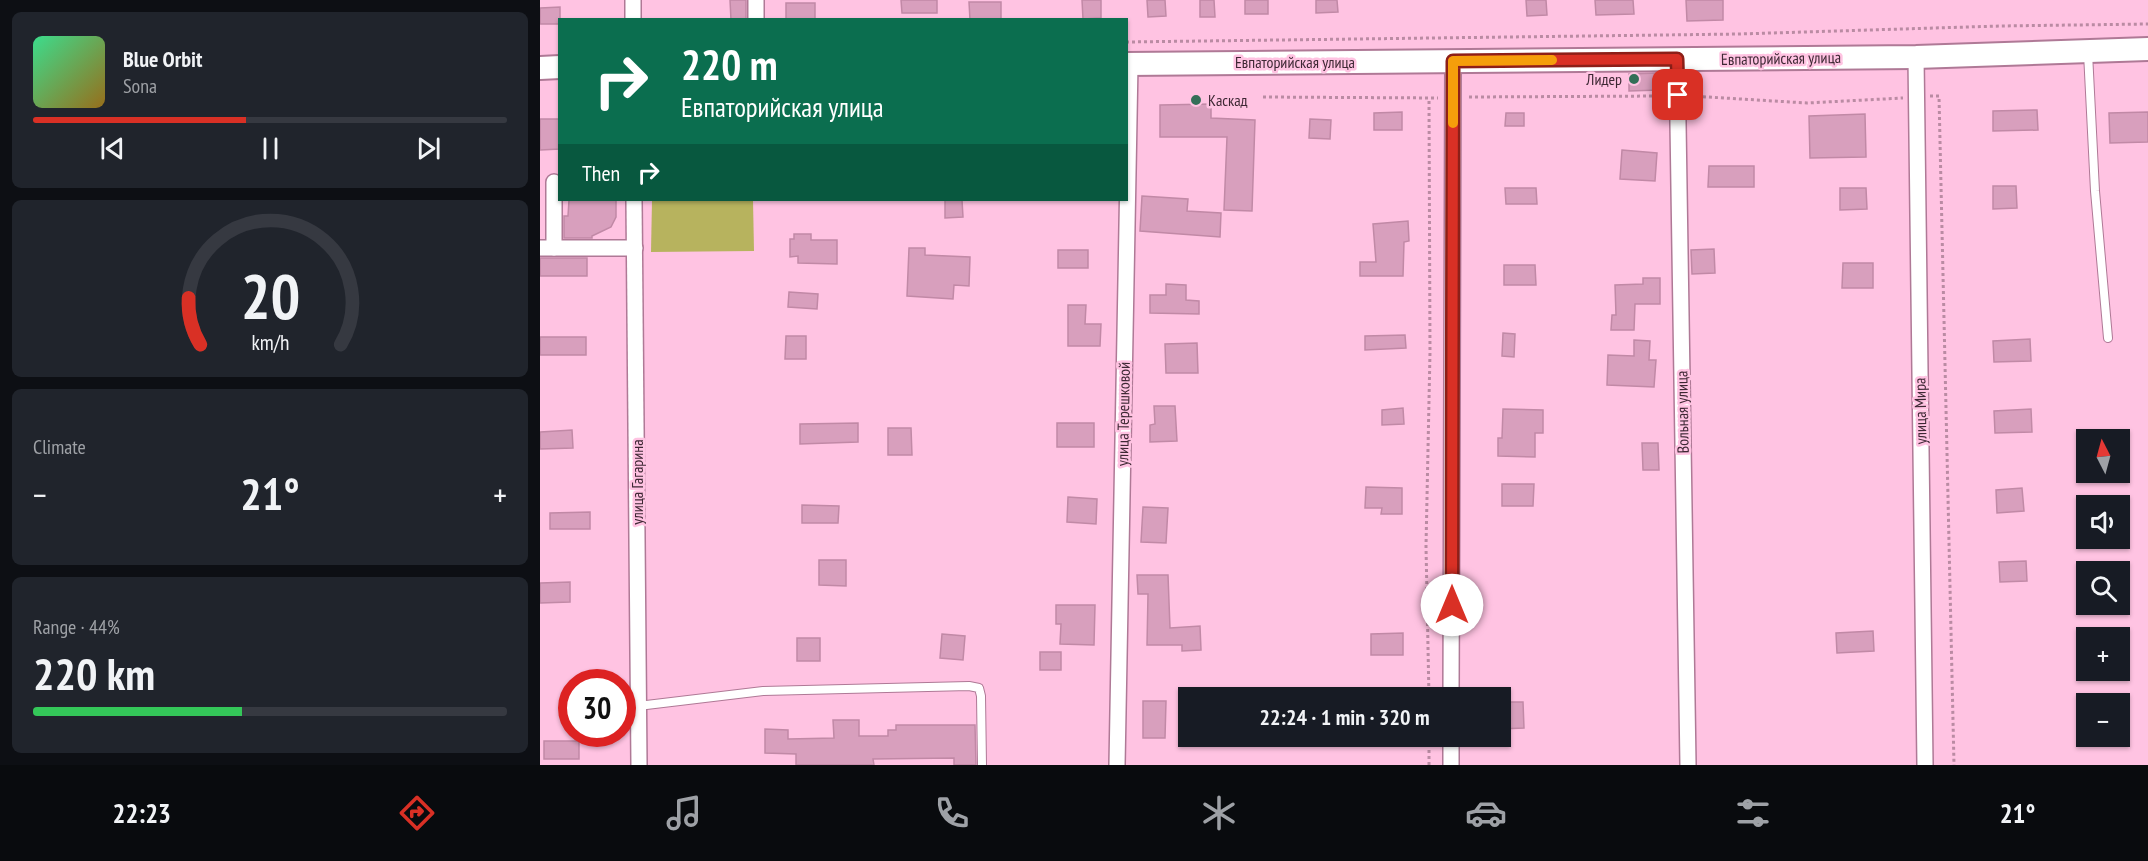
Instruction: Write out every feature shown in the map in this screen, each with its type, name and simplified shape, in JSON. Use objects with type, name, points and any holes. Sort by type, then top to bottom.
[{"type":"main road","name":"Евпаторийская улица","points":[[1128,56],[1453,61],[1916,57],[2148,49]]},
{"type":"main road","points":[[540,68],[558,68]]},
{"type":"street","points":[[633,0],[633,18]]},
{"type":"street","points":[[756,0],[756,18]]},
{"type":"street","name":"улица Мира","points":[[1916,57],[1925,765]]},
{"type":"street","name":"Вольная улица","points":[[1677,59],[1688,765]]},
{"type":"street","points":[[1451,687],[1453,61]]},
{"type":"street","points":[[554,182],[547,248],[635,248]]},
{"type":"street","name":"улица Гагарина","points":[[634,201],[639,765]]},
{"type":"street","name":"улица Терешковой","points":[[1117,765],[1126,201]]},
{"type":"street","points":[[1451,747],[1451,765]]},
{"type":"lane","points":[[2087,51],[2108,338]]},
{"type":"lane","points":[[638,706],[763,691],[969,686],[979,688],[981,696],[982,765]]},
{"type":"path","points":[[1128,56],[1739,34],[2148,24]]},
{"type":"path","points":[[1263,96],[1429,98],[1678,95],[1807,103],[1939,96],[1954,765]]},
{"type":"path","points":[[1429,98],[1430,352],[1426,546],[1429,687]]},
{"type":"path","points":[[1429,747],[1429,765]]},
{"type":"shaded area","points":[[652,201],[753,201],[754,251],[651,252]]},
{"type":"building","points":[[730,0],[746,0],[746,18],[731,18]]},
{"type":"building","points":[[901,0],[937,0],[937,13],[902,13]]},
{"type":"building","points":[[1082,0],[1101,0],[1101,18],[1083,18]]},
{"type":"building","points":[[1147,0],[1165,0],[1166,16],[1148,17]]},
{"type":"building","points":[[1200,0],[1214,0],[1215,17],[1200,17]]},
{"type":"building","points":[[1245,0],[1268,0],[1268,14],[1245,14]]},
{"type":"building","points":[[1316,0],[1337,0],[1338,12],[1316,13]]},
{"type":"building","points":[[1526,0],[1546,0],[1547,15],[1527,16]]},
{"type":"building","points":[[1595,0],[1633,0],[1634,14],[1596,15]]},
{"type":"building","points":[[1686,0],[1723,0],[1723,20],[1687,21]]},
{"type":"building","points":[[969,2],[1001,2],[1001,18],[970,18]]},
{"type":"building","points":[[786,3],[815,3],[815,18],[786,18]]},
{"type":"building","points":[[560,7],[558,24],[540,24],[540,8]]},
{"type":"building","points":[[1659,73],[1659,90],[1629,91],[1629,74]]},
{"type":"building","points":[[1211,104],[1211,118],[1255,120],[1252,211],[1224,210],[1227,137],[1160,137],[1160,105]]},
{"type":"building","points":[[2037,110],[2038,130],[1993,131],[1993,111]]},
{"type":"building","points":[[1402,112],[1402,130],[1374,130],[1374,113]]},
{"type":"building","points":[[2148,112],[2148,142],[2110,143],[2109,113]]},
{"type":"building","points":[[1506,113],[1524,113],[1524,126],[1505,126]]},
{"type":"building","points":[[1865,114],[1866,157],[1810,158],[1809,116]]},
{"type":"building","points":[[540,119],[558,119],[558,149],[540,150]]},
{"type":"building","points":[[1310,119],[1331,120],[1330,139],[1309,138]]},
{"type":"building","points":[[1622,150],[1657,153],[1655,181],[1620,179]]},
{"type":"building","points":[[1709,166],[1754,166],[1754,187],[1708,187]]},
{"type":"building","points":[[1993,186],[2016,186],[2017,208],[1993,209]]},
{"type":"building","points":[[1505,188],[1536,188],[1537,204],[1506,204]]},
{"type":"building","points":[[1840,188],[1866,188],[1867,209],[1840,210]]},
{"type":"building","points":[[1142,196],[1188,199],[1187,211],[1221,213],[1220,237],[1140,231]]},
{"type":"building","points":[[569,201],[616,201],[616,217],[611,227],[592,238],[564,238],[564,216],[568,216]]},
{"type":"building","points":[[945,201],[962,201],[963,217],[945,218]]},
{"type":"building","points":[[1408,221],[1409,241],[1404,242],[1403,276],[1360,276],[1360,262],[1376,262],[1373,224]]},
{"type":"building","points":[[794,234],[811,234],[811,240],[837,240],[837,264],[798,263],[798,256],[790,257],[790,239],[794,239]]},
{"type":"building","points":[[909,248],[925,248],[925,255],[970,257],[969,286],[954,285],[953,299],[907,296]]},
{"type":"building","points":[[1714,249],[1715,273],[1692,274],[1691,250]]},
{"type":"building","points":[[1058,250],[1088,250],[1088,268],[1058,268]]},
{"type":"building","points":[[540,258],[587,258],[587,276],[540,276]]},
{"type":"building","points":[[1843,263],[1873,263],[1873,288],[1842,288]]},
{"type":"building","points":[[1504,265],[1535,265],[1536,285],[1504,285]]},
{"type":"building","points":[[1643,278],[1660,278],[1660,304],[1635,304],[1634,330],[1611,330],[1612,315],[1616,315],[1615,285],[1643,284]]},
{"type":"building","points":[[1166,284],[1186,285],[1186,300],[1199,301],[1199,314],[1150,313],[1150,295],[1166,295]]},
{"type":"building","points":[[789,292],[818,294],[817,309],[788,307]]},
{"type":"building","points":[[1068,305],[1086,305],[1085,324],[1101,324],[1100,346],[1068,346]]},
{"type":"building","points":[[1503,333],[1515,334],[1514,357],[1502,356]]},
{"type":"building","points":[[1405,335],[1406,348],[1365,350],[1365,336]]},
{"type":"building","points":[[786,336],[806,336],[806,359],[785,359]]},
{"type":"building","points":[[540,337],[586,337],[586,355],[540,355]]},
{"type":"building","points":[[2030,339],[2031,361],[1994,362],[1993,341]]},
{"type":"building","points":[[1634,340],[1650,341],[1649,360],[1656,360],[1654,387],[1607,385],[1608,355],[1634,356]]},
{"type":"building","points":[[1197,343],[1198,373],[1166,373],[1165,344]]},
{"type":"building","points":[[1154,406],[1175,406],[1177,441],[1150,442],[1150,425],[1155,424]]},
{"type":"building","points":[[1403,408],[1404,424],[1382,425],[1382,410]]},
{"type":"building","points":[[1503,409],[1543,410],[1543,433],[1535,433],[1535,457],[1498,456],[1498,438],[1502,438]]},
{"type":"building","points":[[2031,409],[2032,432],[1995,433],[1994,411]]},
{"type":"building","points":[[858,423],[858,442],[800,444],[800,424]]},
{"type":"building","points":[[1057,423],[1094,423],[1094,447],[1057,447]]},
{"type":"building","points":[[888,428],[911,428],[912,455],[888,455]]},
{"type":"building","points":[[572,430],[573,448],[540,449],[540,432]]},
{"type":"building","points":[[1642,443],[1658,443],[1659,470],[1643,470]]},
{"type":"building","points":[[1502,484],[1534,484],[1533,506],[1502,506]]},
{"type":"building","points":[[1366,487],[1402,488],[1402,514],[1381,514],[1382,508],[1365,508]]},
{"type":"building","points":[[2022,488],[2024,511],[1997,513],[1996,490]]},
{"type":"building","points":[[1068,497],[1097,499],[1096,524],[1067,522]]},
{"type":"building","points":[[802,505],[839,506],[838,523],[802,523]]},
{"type":"building","points":[[1143,507],[1168,508],[1166,543],[1141,542]]},
{"type":"building","points":[[590,512],[590,529],[550,529],[550,513]]},
{"type":"building","points":[[819,560],[846,560],[846,586],[819,585]]},
{"type":"building","points":[[2026,561],[2027,581],[2000,582],[1999,562]]},
{"type":"building","points":[[1137,575],[1168,575],[1170,628],[1200,626],[1201,650],[1182,651],[1182,645],[1147,645],[1148,594],[1138,594]]},
{"type":"building","points":[[570,582],[570,602],[540,603],[540,583]]},
{"type":"building","points":[[1056,605],[1095,605],[1094,645],[1060,644],[1061,624],[1056,624]]},
{"type":"building","points":[[1873,631],[1874,651],[1837,653],[1836,633]]},
{"type":"building","points":[[1403,633],[1403,655],[1371,655],[1371,634]]},
{"type":"building","points":[[942,634],[965,636],[963,660],[940,658]]},
{"type":"building","points":[[797,638],[820,638],[820,661],[797,661]]},
{"type":"building","points":[[1040,652],[1061,652],[1061,670],[1040,670]]},
{"type":"building","points":[[1143,701],[1166,701],[1165,738],[1143,738]]},
{"type":"building","points":[[1511,702],[1523,702],[1524,728],[1511,729]]},
{"type":"building","points":[[833,720],[859,720],[859,736],[888,736],[888,730],[896,730],[896,725],[975,725],[976,765],[954,765],[954,758],[873,759],[874,765],[796,765],[796,754],[765,753],[765,729],[788,730],[788,739],[834,738]]},
{"type":"building","points":[[544,741],[558,741],[558,747],[579,747],[579,759],[544,759]]},
{"type":"slow traffic","points":[[1453,123],[1453,61],[1552,60]]},
{"type":"place","name":"Лидер","points":[[1634,79]]},
{"type":"place","name":"Каскад","points":[[1196,100]]},
{"type":"route","points":[[1452,605],[1453,61],[1677,59],[1678,95]]}]
